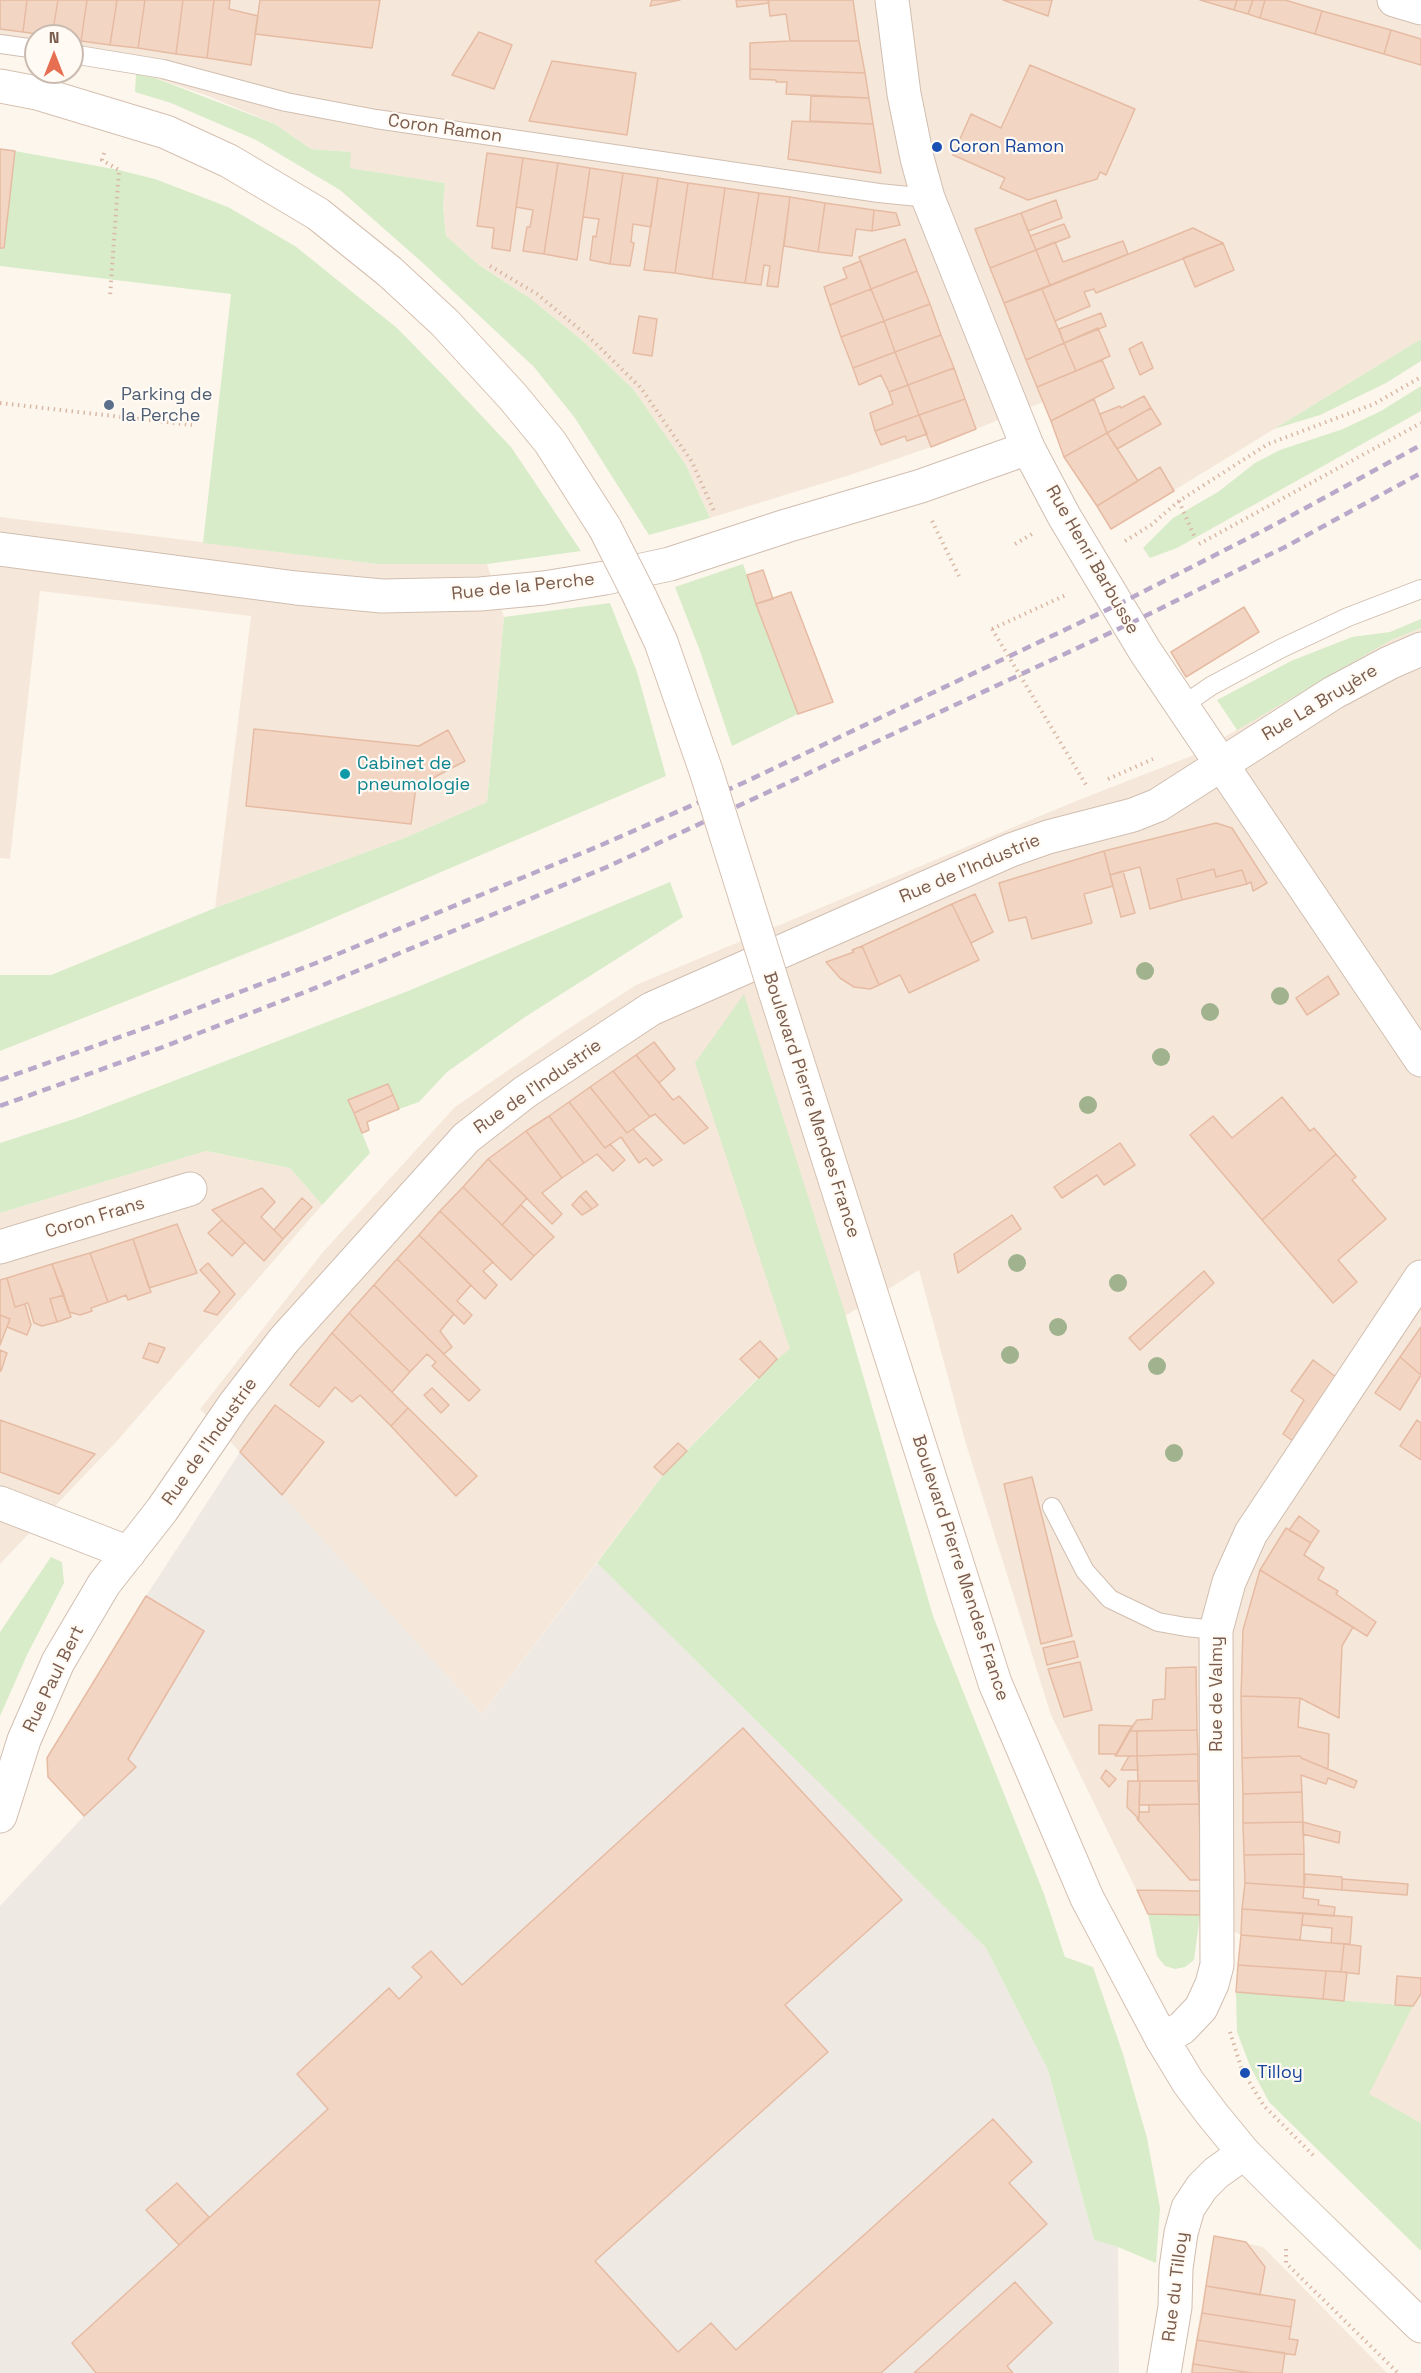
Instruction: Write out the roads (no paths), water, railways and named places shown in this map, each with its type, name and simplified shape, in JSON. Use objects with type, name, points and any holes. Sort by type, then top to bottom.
[{"type":"street","name":"Rue Henri Barbusse","points":[[892,0],[904,94],[928,198],[1028,448],[1064,516],[1145,651],[1421,1060]]},
{"type":"street","points":[[1394,0],[1421,8]]},
{"type":"street","name":"Boulevard Pierre Mendes France","points":[[0,86],[37,93],[114,114],[166,132],[229,161],[318,214],[390,272],[445,324],[513,397],[549,442],[605,528],[661,642],[706,771],[995,1683],[1087,1898],[1162,2039],[1188,2082],[1244,2153],[1421,2326]]},
{"type":"street","name":"Rue de la Perche","points":[[0,549],[296,588],[382,596],[480,594],[544,588],[670,564],[921,486],[1028,448]]},
{"type":"street","name":"Rue La Bruyère","points":[[1223,764],[1333,693],[1421,648]]},
{"type":"street","name":"Rue de l'Industrie","points":[[129,1553],[162,1510],[234,1405],[284,1340],[441,1163],[466,1138],[525,1092],[632,1021],[675,997],[712,983],[1011,850],[1158,805],[1223,764]]},
{"type":"street","name":"Coron Frans","points":[[0,1247],[190,1189]]},
{"type":"street","name":"Rue de Valmy","points":[[1162,2039],[1182,2028],[1201,2008],[1212,1984],[1217,1965],[1216,1629],[1229,1582],[1251,1533],[1421,1277]]},
{"type":"street","points":[[0,1503],[129,1553]]},
{"type":"street","name":"Rue Paul Bert","points":[[0,1816],[24,1740],[58,1662],[104,1584],[129,1553]]},
{"type":"street","name":"Rue du Tilloy","points":[[1164,2373],[1175,2307],[1176,2268],[1188,2208],[1202,2187],[1216,2173],[1244,2153]]},
{"type":"lane","points":[[0,44],[24,47]]},
{"type":"lane","name":"Coron Ramon","points":[[84,56],[163,69],[211,80],[286,102],[376,119],[867,192],[928,198]]},
{"type":"lane","points":[[1182,706],[1211,686],[1282,648],[1348,617],[1421,589]]},
{"type":"lane","points":[[1052,1507],[1085,1571],[1110,1599],[1158,1622],[1186,1628],[1216,1629]]},
{"type":"railway","points":[[0,1080],[316,963],[599,846],[743,783],[1117,605],[1276,524],[1421,445]]},
{"type":"railway","points":[[0,1106],[163,1047],[323,985],[607,867],[1129,624],[1287,546],[1421,473]]},
{"type":"place","name":"Coron Ramon","points":[[937,147]]},
{"type":"place","name":"Parking de la Perche","points":[[109,405]]},
{"type":"place","name":"Cabinet de pneumologie","points":[[345,774]]},
{"type":"place","name":"Tilloy","points":[[1245,2073]]}]
